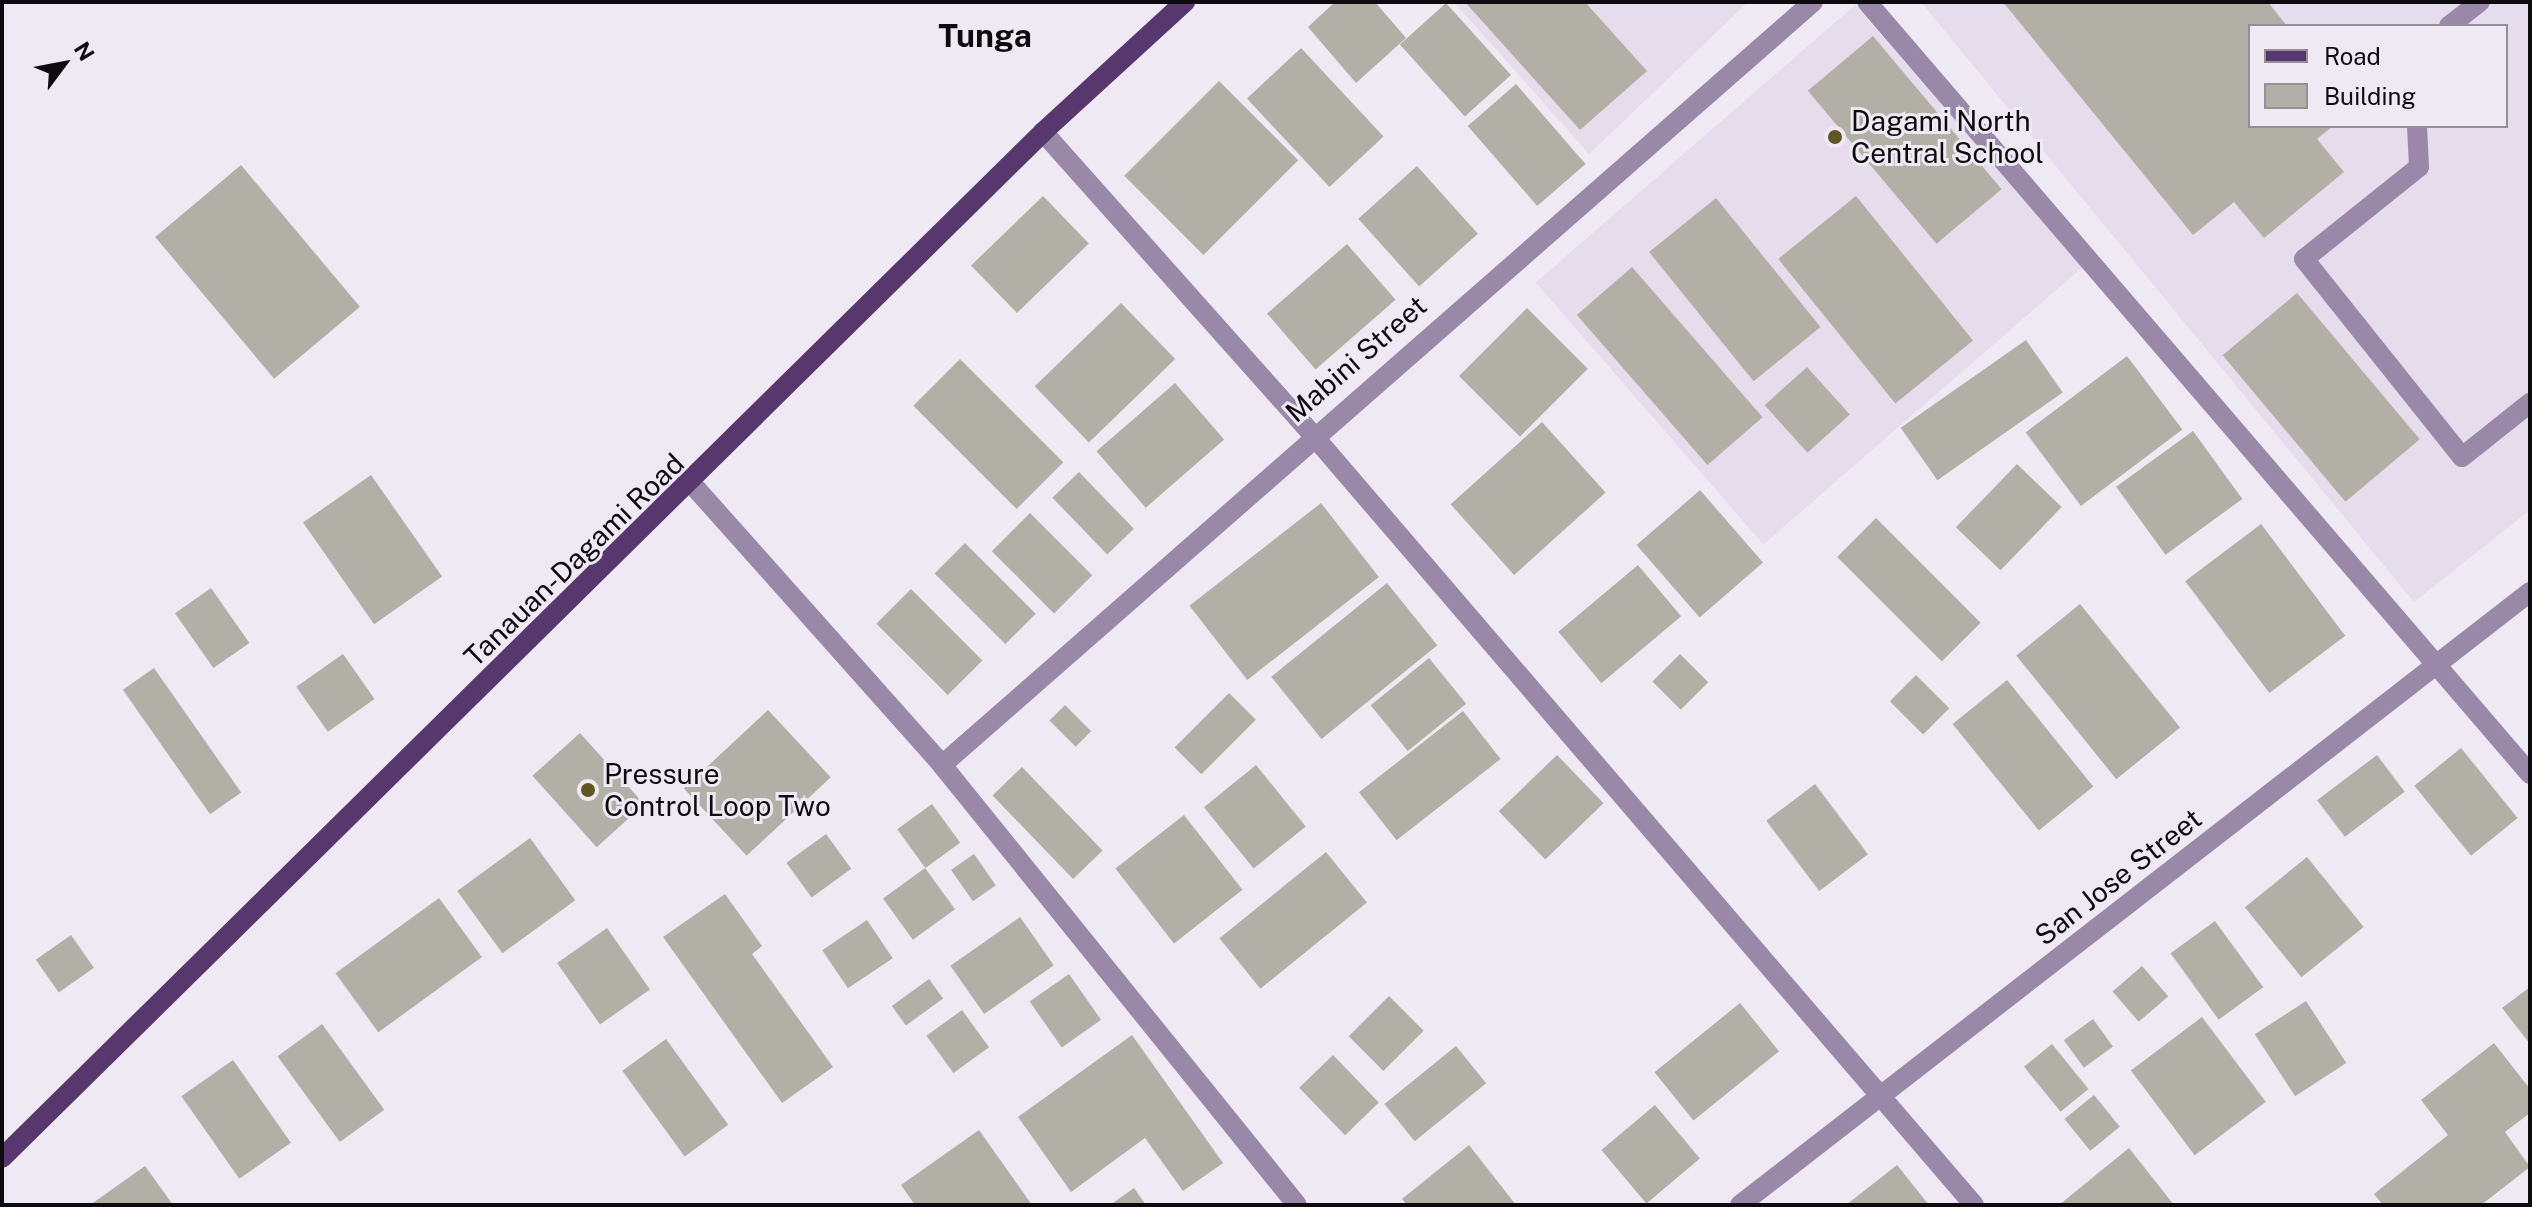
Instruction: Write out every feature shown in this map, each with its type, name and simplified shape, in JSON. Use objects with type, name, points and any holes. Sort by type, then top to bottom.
[{"type":"main road","name":"Tanauan-Dagami Road","points":[[2,1158],[692,484],[1043,132],[1185,2]]},
{"type":"street","name":"Mabini Street","points":[[942,765],[1312,434],[1813,2]]},
{"type":"street","points":[[1867,2],[2437,662],[2530,774]]},
{"type":"street","points":[[2452,24],[2480,2]]},
{"type":"street","points":[[2417,128],[2419,167],[2304,259],[2462,457],[2530,403]]},
{"type":"street","points":[[1043,132],[1312,434],[1885,1097],[1974,1205]]},
{"type":"street","points":[[692,484],[942,765],[1297,1205]]},
{"type":"street","name":"San Jose Street","points":[[1740,1205],[1885,1097],[2530,592]]},
{"type":"shaded area","points":[[1454,2],[1748,2],[1589,154]]},
{"type":"shaded area","points":[[1921,2],[2530,2],[2530,510],[2414,602]]},
{"type":"shaded area","name":"Dagami North Central School","points":[[1855,5],[2083,267],[1763,544],[1536,283]]},
{"type":"building","points":[[1335,2],[1375,2],[1406,38],[1356,83],[1308,27]]},
{"type":"building","points":[[1465,2],[1585,2],[1647,71],[1580,130]]},
{"type":"building","points":[[2003,2],[2268,2],[2285,24],[2248,24],[2248,128],[2331,128],[2317,139],[2344,172],[2264,238],[2234,202],[2193,235]]},
{"type":"building","points":[[1446,3],[1511,75],[1465,117],[1400,44]]},
{"type":"building","points":[[1873,36],[2002,189],[1936,244],[1808,91]]},
{"type":"building","points":[[1301,48],[1384,136],[1329,187],[1247,98]]},
{"type":"building","points":[[1219,81],[1298,160],[1203,255],[1124,176]]},
{"type":"building","points":[[1516,84],[1586,164],[1537,206],[1468,126]]},
{"type":"building","points":[[241,165],[360,307],[274,379],[155,237]]},
{"type":"building","points":[[1417,166],[1478,234],[1419,286],[1358,219]]},
{"type":"building","points":[[1043,196],[1089,243],[1017,313],[971,265]]},
{"type":"building","points":[[1856,196],[1973,341],[1895,403],[1778,259]]},
{"type":"building","points":[[1716,198],[1820,327],[1754,381],[1649,252]]},
{"type":"building","points":[[1347,244],[1396,300],[1316,369],[1267,314]]},
{"type":"building","points":[[1632,267],[1763,417],[1707,465],[1577,315]]},
{"type":"building","points":[[2297,293],[2420,439],[2345,502],[2223,355]]},
{"type":"building","points":[[1121,303],[1175,359],[1089,442],[1035,386]]},
{"type":"building","points":[[1527,308],[1588,369],[1520,437],[1459,376]]},
{"type":"building","points":[[2026,340],[2063,392],[1937,480],[1901,428]]},
{"type":"building","points":[[2127,356],[2182,429],[2081,506],[2026,432]]},
{"type":"building","points":[[960,359],[1063,462],[1017,509],[913,406]]},
{"type":"building","points":[[1807,367],[1850,415],[1807,453],[1765,405]]},
{"type":"building","points":[[1175,383],[1224,440],[1146,508],[1097,451]]},
{"type":"building","points":[[1542,422],[1606,493],[1514,575],[1451,504]]},
{"type":"building","points":[[2193,431],[2242,499],[2166,555],[2116,487]]},
{"type":"building","points":[[2017,464],[2062,507],[2000,570],[1956,527]]},
{"type":"building","points":[[1079,472],[1134,529],[1107,555],[1052,498]]},
{"type":"building","points":[[371,475],[442,577],[374,624],[303,523]]},
{"type":"building","points":[[1700,490],[1763,562],[1700,618],[1637,545]]},
{"type":"building","points":[[1321,503],[1379,577],[1247,680],[1189,606]]},
{"type":"building","points":[[1030,513],[1092,575],[1054,613],[992,551]]},
{"type":"building","points":[[1876,518],[1981,623],[1942,662],[1837,557]]},
{"type":"building","points":[[2261,524],[2345,636],[2269,693],[2185,581]]},
{"type":"building","points":[[965,543],[1036,614],[1005,644],[935,573]]},
{"type":"building","points":[[1638,565],[1681,616],[1601,683],[1558,632]]},
{"type":"building","points":[[1387,583],[1437,645],[1322,739],[1271,677]]},
{"type":"building","points":[[211,588],[249,643],[213,668],[175,613]]},
{"type":"building","points":[[911,589],[982,660],[948,695],[876,624]]},
{"type":"building","points":[[2080,604],[2180,728],[2116,779],[2016,656]]},
{"type":"building","points":[[343,654],[375,699],[328,732],[296,687]]},
{"type":"building","points":[[1680,654],[1708,682],[1681,710],[1652,682]]},
{"type":"building","points":[[1429,658],[1466,704],[1408,751],[1371,705]]},
{"type":"building","points":[[154,668],[241,793],[210,814],[123,690]]},
{"type":"building","points":[[1916,675],[1949,708],[1923,734],[1890,701]]},
{"type":"building","points":[[2007,680],[2093,786],[2039,831],[1953,724]]},
{"type":"building","points":[[1229,693],[1256,720],[1201,774],[1175,747]]},
{"type":"building","points":[[1065,705],[1091,731],[1076,747],[1049,721]]},
{"type":"building","points":[[768,710],[831,777],[747,856],[684,788]]},
{"type":"building","points":[[1463,711],[1501,759],[1397,840],[1359,792]]},
{"type":"building","name":"Pressure Control Loop Two","points":[[580,733],[644,804],[597,847],[532,776]]},
{"type":"building","points":[[2461,748],[2518,818],[2471,856],[2414,786]]},
{"type":"building","points":[[1557,755],[1604,803],[1545,859],[1499,811]]},
{"type":"building","points":[[2377,755],[2405,792],[2345,837],[2317,800]]},
{"type":"building","points":[[1256,765],[1306,826],[1254,869],[1204,807]]},
{"type":"building","points":[[1022,767],[1103,850],[1073,879],[993,795]]},
{"type":"building","points":[[1815,784],[1868,854],[1819,891],[1766,821]]},
{"type":"building","points":[[932,804],[960,843],[925,868],[897,829]]},
{"type":"building","points":[[1184,815],[1242,890],[1174,943],[1115,869]]},
{"type":"building","points":[[826,834],[851,869],[812,898],[786,863]]},
{"type":"building","points":[[530,838],[575,900],[502,953],[457,891]]},
{"type":"building","points":[[1326,852],[1367,903],[1260,989],[1220,938]]},
{"type":"building","points":[[974,854],[996,885],[973,901],[951,870]]},
{"type":"building","points":[[2307,857],[2364,927],[2301,977],[2245,907]]},
{"type":"building","points":[[925,868],[955,909],[913,940],[883,899]]},
{"type":"building","points":[[725,894],[762,946],[752,954],[833,1067],[782,1103],[663,937]]},
{"type":"building","points":[[439,898],[482,957],[378,1032],[335,973]]},
{"type":"building","points":[[1020,917],[1054,965],[984,1014],[950,966]]},
{"type":"building","points":[[867,920],[893,958],[848,988],[822,950]]},
{"type":"building","points":[[2215,921],[2263,987],[2219,1020],[2171,953]]},
{"type":"building","points":[[607,928],[650,989],[600,1024],[557,963]]},
{"type":"building","points":[[71,935],[94,968],[59,992],[36,960]]},
{"type":"building","points":[[2142,966],[2168,996],[2139,1022],[2113,992]]},
{"type":"building","points":[[1069,974],[1101,1020],[1062,1047],[1030,1002]]},
{"type":"building","points":[[929,979],[943,998],[906,1025],[892,1006]]},
{"type":"building","points":[[2530,987],[2530,1044],[2502,1008]]},
{"type":"building","points":[[1389,996],[1424,1031],[1383,1071],[1349,1036]]},
{"type":"building","points":[[2306,1001],[2346,1063],[2295,1096],[2255,1034]]},
{"type":"building","points":[[1740,1003],[1779,1051],[1694,1120],[1655,1072]]},
{"type":"building","points":[[962,1010],[989,1047],[953,1073],[926,1036]]},
{"type":"building","points":[[2202,1017],[2266,1102],[2195,1155],[2131,1071]]},
{"type":"building","points":[[2093,1019],[2113,1047],[2084,1068],[2064,1040]]},
{"type":"building","points":[[322,1024],[384,1110],[340,1142],[278,1056]]},
{"type":"building","points":[[1132,1035],[1223,1163],[1183,1191],[1145,1138],[1071,1192],[1018,1117]]},
{"type":"building","points":[[666,1039],[728,1125],[685,1156],[622,1071]]},
{"type":"building","points":[[2494,1043],[2530,1089],[2530,1113],[2505,1132],[2530,1167],[2481,1205],[2383,1205],[2374,1194],[2448,1135],[2421,1100]]},
{"type":"building","points":[[2052,1044],[2089,1089],[2061,1112],[2024,1067]]},
{"type":"building","points":[[1456,1046],[1486,1083],[1415,1141],[1385,1104]]},
{"type":"building","points":[[1333,1055],[1379,1102],[1345,1135],[1299,1088]]},
{"type":"building","points":[[233,1060],[291,1143],[239,1179],[181,1096]]},
{"type":"building","points":[[2094,1095],[2120,1127],[2090,1151],[2064,1119]]},
{"type":"building","points":[[1655,1105],[1700,1159],[1646,1204],[1601,1150]]},
{"type":"building","points":[[979,1130],[1032,1205],[915,1205],[901,1185]]},
{"type":"building","points":[[1469,1145],[1516,1205],[1407,1205],[1402,1199]]},
{"type":"building","points":[[2129,1148],[2174,1205],[2059,1205]]},
{"type":"building","points":[[1897,1165],[1929,1205],[1846,1205]]},
{"type":"building","points":[[145,1166],[173,1205],[90,1205]]},
{"type":"building","points":[[1134,1188],[1146,1205],[1110,1205]]},
{"type":"place","name":"Dagami North Central School","points":[[1835,137]]},
{"type":"place","name":"Pressure Control Loop Two","points":[[588,790]]},
{"type":"district","name":"Tunga","points":[[985,36]]}]
